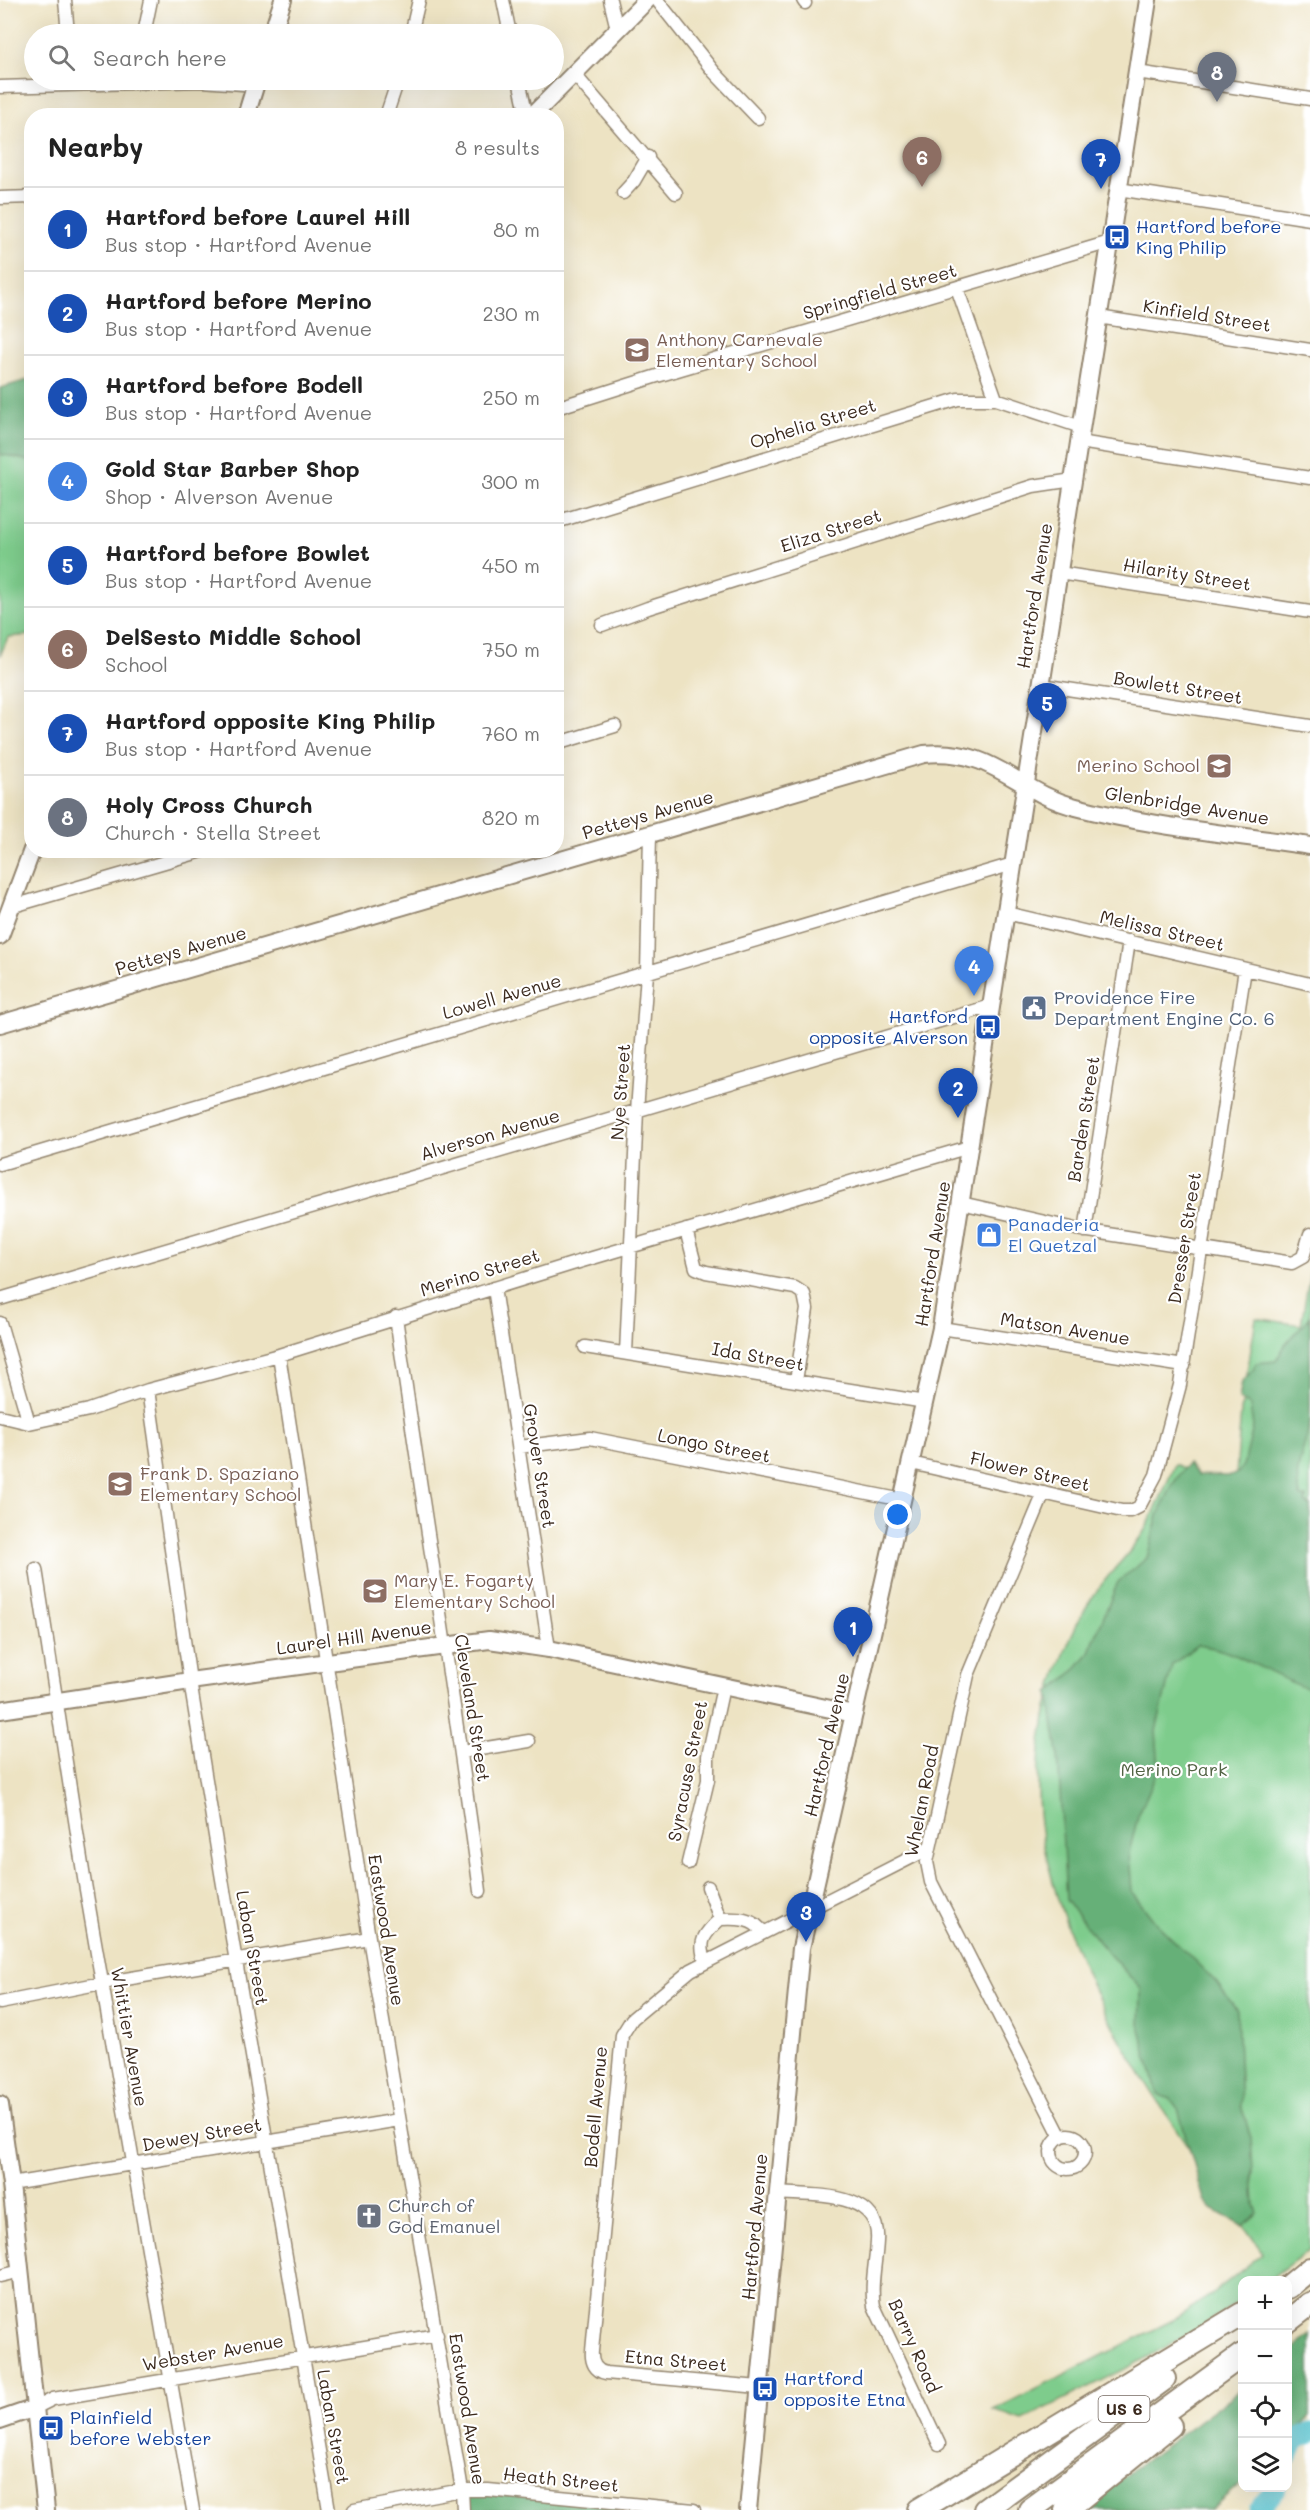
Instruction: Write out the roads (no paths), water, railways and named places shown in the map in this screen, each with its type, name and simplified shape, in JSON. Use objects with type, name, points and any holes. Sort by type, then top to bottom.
[{"type":"highway","points":[[919,2510],[1238,2316]]},
{"type":"highway","name":"US 6","points":[[985,2510],[1238,2324]]},
{"type":"highway","name":"US 6","points":[[1030,2510],[1238,2358]]},
{"type":"highway","points":[[1066,2510],[1183,2416],[1238,2368]]},
{"type":"main road","points":[[275,24],[283,0]]},
{"type":"main road","points":[[564,85],[646,0]]},
{"type":"main road","name":"Hartford Avenue","points":[[748,2510],[799,1960],[941,1328],[1148,0]]},
{"type":"main road","points":[[249,108],[254,90]]},
{"type":"main road","points":[[540,108],[559,90]]},
{"type":"main road","name":"Petteys Avenue","points":[[0,1024],[909,757],[942,752],[970,756],[982,760],[1026,785]]},
{"type":"main road","name":"Glenbridge Avenue","points":[[1026,785],[1047,798],[1130,819],[1310,846]]},
{"type":"main road","points":[[4,922],[29,858]]},
{"type":"main road","name":"Laurel Hill Avenue","points":[[0,1710],[489,1640],[549,1649],[854,1714]]},
{"type":"main road","points":[[0,2105],[21,2271],[46,2510]]},
{"type":"main road","name":"Webster Avenue","points":[[0,2420],[35,2408]]},
{"type":"street","points":[[64,0],[67,24]]},
{"type":"street","points":[[146,24],[151,0]]},
{"type":"street","points":[[413,24],[419,0]]},
{"type":"street","points":[[503,0],[508,24]]},
{"type":"street","points":[[610,0],[617,29]]},
{"type":"street","points":[[657,0],[714,72],[758,118]]},
{"type":"street","points":[[1137,72],[1310,99]]},
{"type":"street","points":[[575,75],[648,157],[676,193]]},
{"type":"street","points":[[0,87],[24,85]]},
{"type":"street","points":[[389,108],[395,90]]},
{"type":"street","points":[[521,90],[525,108]]},
{"type":"street","points":[[623,193],[634,181],[648,157]]},
{"type":"street","points":[[1118,189],[1310,219]]},
{"type":"street","points":[[0,198],[24,197]]},
{"type":"street","name":"Springfield Street","points":[[564,405],[1110,242]]},
{"type":"street","points":[[957,288],[996,399]]},
{"type":"street","name":"Kinfield Street","points":[[1098,317],[1310,350]]},
{"type":"street","name":"Ophelia Street","points":[[564,520],[958,399],[996,399],[1080,435],[1310,478]]},
{"type":"street","name":"Eliza Street","points":[[602,625],[648,608],[1033,486],[1073,480]]},
{"type":"street","name":"Hilarity Street","points":[[1059,573],[1310,612]]},
{"type":"street","name":"Bowlett Street","points":[[1041,685],[1310,726]]},
{"type":"street","points":[[564,742],[615,726]]},
{"type":"street","name":"Nye Street","points":[[626,1353],[637,1111],[648,973],[650,834]]},
{"type":"street","points":[[4,922],[184,858]]},
{"type":"street","name":"Lowell Avenue","points":[[0,1164],[1013,864]]},
{"type":"street","name":"Melissa Street","points":[[1006,913],[1310,984]]},
{"type":"street","name":"Barden Street","points":[[1085,1231],[1129,941]]},
{"type":"street","name":"Dresser Street","points":[[1139,1507],[1161,1461],[1184,1366],[1245,969]]},
{"type":"street","name":"Alverson Avenue","points":[[0,1299],[991,1006]]},
{"type":"street","name":"Merino Street","points":[[0,1416],[29,1423],[89,1410],[148,1390],[279,1355],[396,1317],[969,1147]]},
{"type":"street","points":[[961,1203],[1085,1231],[1292,1263],[1303,1257],[1310,1234]]},
{"type":"street","points":[[686,1230],[696,1268],[706,1272],[795,1288],[804,1294],[807,1309],[795,1382]]},
{"type":"street","name":"Grover Street","points":[[494,1288],[549,1649]]},
{"type":"street","name":"Cleveland Street","points":[[396,1317],[443,1645],[462,1752],[480,1891]]},
{"type":"street","points":[[0,1323],[29,1423]]},
{"type":"street","name":"Matson Avenue","points":[[941,1328],[1184,1366]]},
{"type":"street","name":"Ida Street","points":[[585,1347],[925,1402]]},
{"type":"street","name":"Eastwood Avenue","points":[[279,1355],[369,1938],[437,2335],[462,2490],[463,2510]]},
{"type":"street","name":"Laban Street","points":[[148,1390],[190,1681],[329,2510]]},
{"type":"street","name":"Longo Street","points":[[519,1447],[590,1438],[903,1500]]},
{"type":"street","name":"Flower Street","points":[[911,1463],[1122,1512],[1139,1507]]},
{"type":"street","name":"Whelan Road","points":[[1044,1494],[970,1667],[928,1850],[927,1867],[931,1882],[1061,2137]]},
{"type":"street","name":"Whittier Avenue","points":[[36,1569],[102,1983],[193,2510]]},
{"type":"street","name":"Syracuse Street","points":[[688,1863],[708,1780],[708,1756],[723,1687]]},
{"type":"street","points":[[462,1752],[529,1741]]},
{"type":"street","name":"Bodell Avenue","points":[[593,2364],[592,2352],[622,2035],[632,2019],[684,1975],[706,1962],[928,1850]]},
{"type":"street","points":[[708,1887],[720,1918]]},
{"type":"street","points":[[706,1962],[700,1945],[705,1933],[720,1918],[752,1922],[759,1925],[763,1933]]},
{"type":"street","points":[[0,2003],[102,1983],[369,1938]]},
{"type":"street","name":"Dewey Street","points":[[11,2184],[399,2120]]},
{"type":"street","name":"Barry Road","points":[[777,2193],[848,2200],[864,2208],[872,2218],[878,2235],[874,2306],[939,2444]]},
{"type":"street","points":[[0,2276],[21,2271]]},
{"type":"street","name":"Webster Avenue","points":[[35,2408],[53,2399],[437,2335]]},
{"type":"street","name":"Etna Street","points":[[593,2364],[598,2370],[606,2373],[759,2387]]},
{"type":"street","name":"Heath Street","points":[[354,2510],[462,2490],[488,2490],[694,2510]]},
{"type":"waterway","points":[[1292,2447],[1295,2440],[1310,2433]]},
{"type":"waterway","points":[[1259,2510],[1273,2492]]},
{"type":"place","name":"Holy Cross Church","points":[[1217,102]]},
{"type":"place","name":"DelSesto Middle School","points":[[922,187]]},
{"type":"place","name":"Hartford opposite King Philip","points":[[1101,189]]},
{"type":"place","name":"Hartford before King Philip","points":[[1117,237]]},
{"type":"place","name":"Anthony Carnevale Elementary School","points":[[637,350]]},
{"type":"place","name":"Hartford before Bowlet","points":[[1047,733]]},
{"type":"place","name":"Merino School","points":[[1219,766]]},
{"type":"place","name":"Gold Star Barber Shop","points":[[974,996]]},
{"type":"place","name":"Providence Fire Department Engine Co. 6","points":[[1034,1008]]},
{"type":"place","name":"Hartford opposite Alverson","points":[[988,1027]]},
{"type":"place","name":"Hartford before Merino","points":[[958,1118]]},
{"type":"place","name":"Panaderia El Quetzal","points":[[989,1235]]},
{"type":"place","name":"Frank D. Spaziano Elementary School","points":[[120,1484]]},
{"type":"place","name":"Mary E. Fogarty Elementary School","points":[[375,1591]]},
{"type":"place","name":"Hartford before Laurel Hill","points":[[853,1657]]},
{"type":"place","name":"Hartford before Bodell","points":[[806,1942]]},
{"type":"place","name":"Church of God Emanuel","points":[[369,2216]]},
{"type":"place","name":"Hartford opposite Etna","points":[[765,2389]]},
{"type":"place","name":"Plainfield before Webster","points":[[51,2428]]},
{"type":"park label","name":"Merino Park","points":[[1174,1770]]}]
